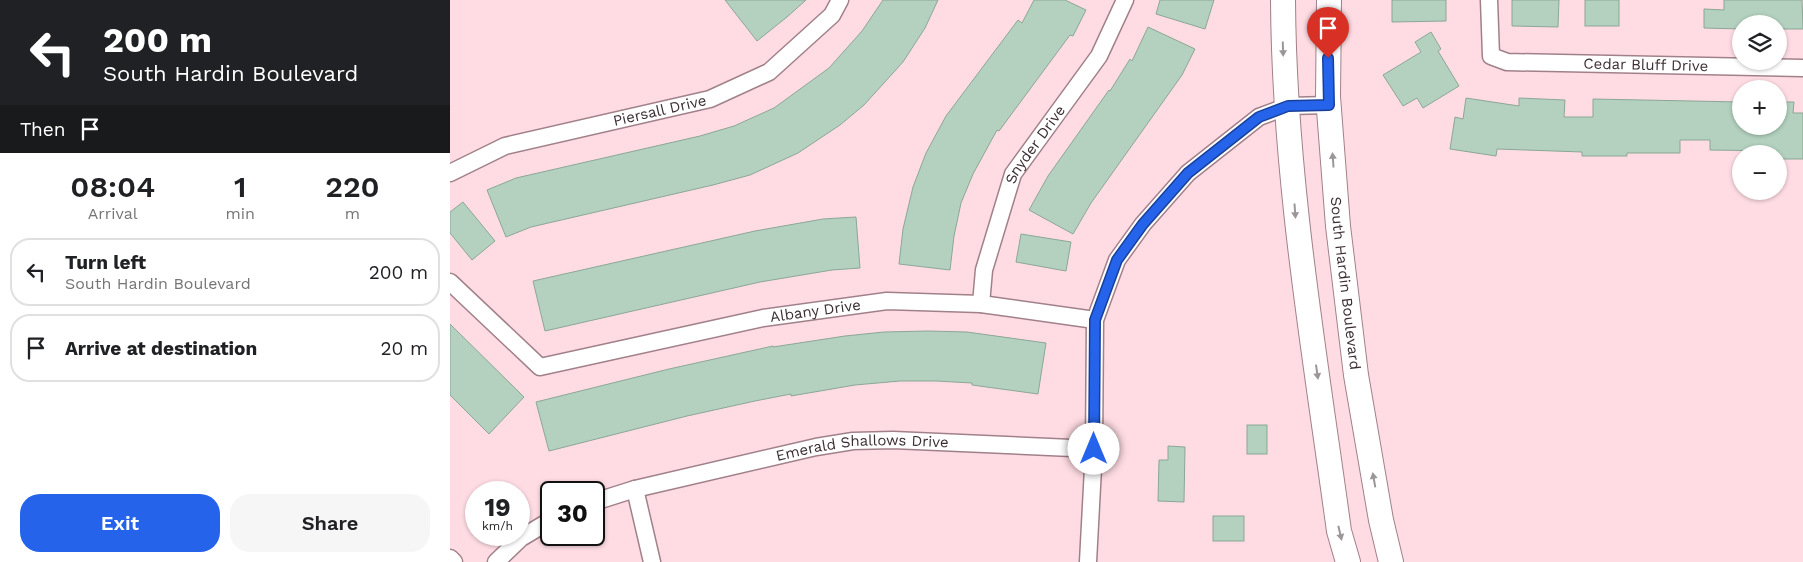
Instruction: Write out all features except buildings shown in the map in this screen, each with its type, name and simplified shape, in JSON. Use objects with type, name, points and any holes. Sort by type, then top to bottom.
[{"type":"main road","points":[[1283,0],[1283,51],[1297,229],[1339,531],[1348,562]]},
{"type":"main road","name":"South Hardin Boulevard","points":[[1329,0],[1329,105],[1338,226],[1356,375],[1381,520],[1392,562]]},
{"type":"street","name":"Piersall Drive","points":[[450,173],[505,146],[710,99],[769,72],[832,15],[840,0]]},
{"type":"street","name":"Snyder Drive","points":[[981,304],[984,270],[1013,174],[1099,56],[1125,0]]},
{"type":"street","name":"Cedar Bluff Drive","points":[[1489,0],[1491,56],[1507,62],[1803,68]]},
{"type":"street","points":[[1088,562],[1094,449],[1095,320],[1117,260],[1149,216],[1188,173],[1259,117],[1288,106],[1329,105]]},
{"type":"street","name":"Albany Drive","points":[[450,282],[540,367],[772,316],[887,301],[981,304],[1095,320]]},
{"type":"street","name":"Emerald Shallows Drive","points":[[605,499],[635,489],[816,447],[853,441],[893,440],[1094,449]]},
{"type":"street","points":[[635,489],[652,562]]},
{"type":"street","points":[[496,562],[521,538],[540,527]]},
{"type":"street","points":[[450,558],[454,562]]},
{"type":"route","points":[[1094,449],[1095,320],[1117,260],[1143,224],[1188,173],[1259,117],[1288,106],[1329,105],[1328,58]]}]
